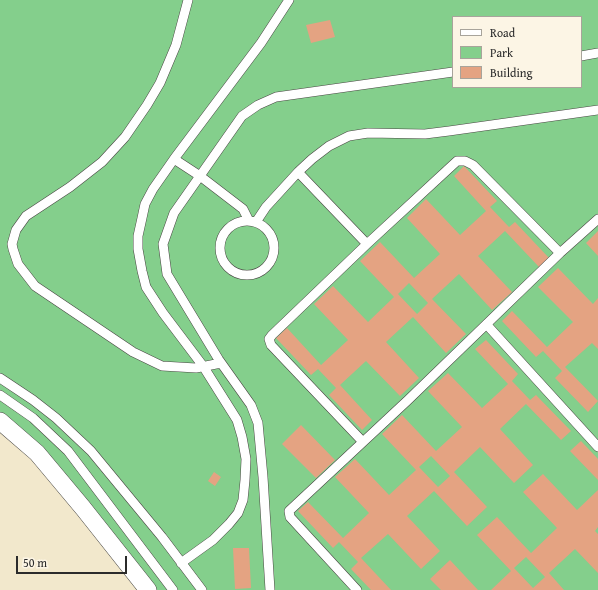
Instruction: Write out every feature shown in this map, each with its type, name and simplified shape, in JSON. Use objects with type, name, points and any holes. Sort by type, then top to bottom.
[{"type":"street","points":[[0,421],[37,453],[148,590]]},
{"type":"lane","points":[[188,0],[176,45],[160,83],[125,137],[102,162],[76,183],[26,216],[16,230],[12,244],[18,264],[35,286],[134,352],[162,366],[196,368],[221,363]]},
{"type":"lane","points":[[181,563],[213,540],[238,513],[243,500],[246,480],[246,459],[237,420],[203,366],[163,313],[146,287],[138,249],[138,236],[145,204],[153,189],[261,43],[289,0]]},
{"type":"lane","points":[[582,56],[598,53]]},
{"type":"lane","points":[[270,590],[258,423],[251,405],[221,363],[167,274],[163,244],[174,213],[242,116],[258,105],[276,97],[452,72]]},
{"type":"lane","points":[[174,159],[200,176],[243,209],[252,221],[263,226],[273,238],[274,253],[272,260],[261,271],[246,275],[232,270],[222,258],[220,250],[223,235],[234,224],[252,221],[312,159],[329,146],[349,136],[368,133],[425,134],[598,110]]},
{"type":"lane","points":[[363,442],[271,345],[269,340],[272,335],[367,244],[457,161],[465,161],[473,165],[560,253]]},
{"type":"lane","points":[[298,172],[367,244]]},
{"type":"lane","points":[[357,590],[290,517],[289,511],[560,253],[598,219]]},
{"type":"lane","points":[[486,325],[598,446]]},
{"type":"lane","points":[[0,378],[33,400],[56,418],[91,451],[202,590]]},
{"type":"lane","points":[[0,395],[33,418],[68,451],[173,590]]},
{"type":"green space","points":[[0,0],[598,0],[598,590],[157,590],[88,506],[0,415]]},
{"type":"building","points":[[330,20],[335,37],[311,43],[306,25]]},
{"type":"building","points":[[464,166],[497,201],[490,207],[509,227],[515,222],[549,258],[539,267],[505,231],[478,256],[512,292],[492,310],[459,274],[432,299],[466,334],[446,353],[413,317],[386,342],[419,378],[400,396],[366,361],[340,385],[372,420],[362,430],[329,395],[336,388],[318,369],[311,375],[276,338],[287,328],[321,365],[348,340],[314,304],[333,286],[368,322],[394,297],[360,261],[380,242],[414,278],[440,254],[407,218],[426,199],[460,235],[486,211],[454,176]],"holes":[[[409,283],[428,303],[417,314],[398,294]]]},
{"type":"building","points":[[598,231],[598,256],[586,243]]},
{"type":"building","points":[[558,268],[593,304],[598,298],[598,349],[592,343],[565,367],[598,401],[588,412],[555,378],[562,371],[543,351],[536,357],[502,321],[512,311],[547,347],[573,322],[538,287]]},
{"type":"building","points":[[486,340],[518,374],[512,381],[530,400],[536,395],[571,431],[561,440],[526,404],[500,429],[533,465],[514,483],[480,447],[454,472],[487,507],[467,526],[434,491],[407,516],[440,551],[421,569],[388,534],[361,558],[391,590],[371,590],[351,569],[358,562],[339,542],[333,548],[298,511],[308,502],[343,538],[369,513],[335,477],[355,459],[389,495],[416,470],[382,434],[402,415],[436,451],[462,427],[428,391],[448,373],[482,408],[508,384],[475,349]],"holes":[[[431,456],[450,476],[438,487],[419,467]]]},
{"type":"building","points":[[301,425],[335,460],[316,478],[282,444]]},
{"type":"building","points":[[581,441],[598,459],[598,480],[570,451]]},
{"type":"building","points":[[214,472],[221,477],[215,486],[208,481]]},
{"type":"building","points":[[543,474],[577,510],[598,490],[598,527],[595,531],[598,534],[598,573],[575,549],[549,573],[564,590],[491,590],[511,571],[477,535],[497,517],[531,553],[557,528],[523,492]],"holes":[[[526,557],[545,577],[533,588],[514,568]]]},
{"type":"building","points":[[233,548],[249,548],[251,588],[235,589]]},
{"type":"building","points":[[450,560],[478,590],[441,590],[430,579]]}]
